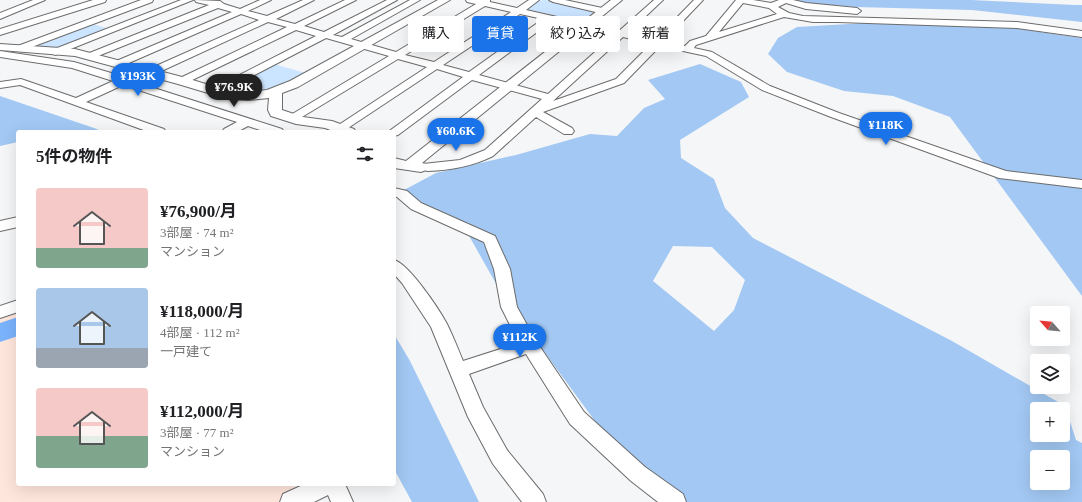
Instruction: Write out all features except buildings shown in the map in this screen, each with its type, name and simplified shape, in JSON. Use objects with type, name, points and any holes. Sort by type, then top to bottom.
[{"type":"street","points":[[0,16],[42,0]]},
{"type":"street","points":[[0,21],[5,22],[79,0]]},
{"type":"street","points":[[0,32],[23,23],[102,0]]},
{"type":"street","points":[[18,48],[149,0]]},
{"type":"street","points":[[55,52],[189,0]]},
{"type":"street","points":[[199,0],[550,98]]},
{"type":"street","points":[[90,56],[230,0]]},
{"type":"street","points":[[118,64],[267,0]]},
{"type":"street","points":[[151,72],[310,0]]},
{"type":"street","points":[[182,81],[352,0]]},
{"type":"street","points":[[214,92],[393,0]]},
{"type":"street","points":[[343,40],[416,0]]},
{"type":"street","points":[[0,47],[75,53],[151,72],[214,92],[237,96],[260,95],[276,92],[294,84],[445,0]]},
{"type":"street","points":[[470,0],[486,2],[541,16]]},
{"type":"street","points":[[276,92],[276,113],[345,130],[435,66],[534,0]]},
{"type":"street","points":[[553,0],[573,2],[604,11]]},
{"type":"street","points":[[598,16],[617,0]]},
{"type":"street","points":[[396,163],[409,166],[452,166],[478,159],[489,153],[659,0]]},
{"type":"street","points":[[683,16],[699,0]]},
{"type":"street","points":[[709,38],[740,0],[772,6],[780,13],[820,21],[838,19],[1017,25],[1082,34]]},
{"type":"street","points":[[772,6],[784,1],[806,6],[860,11],[864,20]]},
{"type":"street","points":[[293,118],[486,2]]},
{"type":"street","points":[[687,49],[693,43],[786,14]]},
{"type":"street","points":[[396,131],[536,28]]},
{"type":"street","points":[[621,34],[628,36]]},
{"type":"street","points":[[684,48],[709,54],[766,88],[835,115],[1004,175],[1082,184]]},
{"type":"street","points":[[409,166],[552,52]]},
{"type":"street","points":[[535,112],[620,81],[648,52]]},
{"type":"street","points":[[0,54],[74,65],[124,80],[272,130]]},
{"type":"street","points":[[4,84],[20,63],[28,58]]},
{"type":"street","points":[[77,102],[124,80]]},
{"type":"street","points":[[4,84],[21,82],[154,130]]},
{"type":"street","points":[[535,112],[568,131]]},
{"type":"street","points":[[232,130],[247,122]]},
{"type":"street","points":[[396,192],[402,194],[416,206],[490,239],[502,269],[509,307],[530,346],[577,418],[638,474],[675,502]]},
{"type":"street","points":[[0,226],[16,222]]},
{"type":"street","points":[[396,267],[408,279],[439,325],[475,411],[500,457],[535,502]]},
{"type":"street","points":[[0,312],[16,307]]},
{"type":"street","points":[[459,370],[530,346]]},
{"type":"street","points":[[335,486],[342,502]]},
{"type":"street","points":[[291,502],[316,487]]},
{"type":"shaded area","points":[[545,0],[594,10],[596,13],[592,16],[548,16],[526,11],[524,9],[537,1]]},
{"type":"shaded area","points":[[795,0],[971,0],[1082,5],[1082,22],[972,10],[855,7],[797,2]]},
{"type":"shaded area","points":[[901,21],[1006,27],[1082,38],[1082,296],[950,117],[893,96],[844,91],[787,72],[768,54],[778,38],[797,27]]},
{"type":"shaded area","points":[[90,23],[109,29],[58,48],[29,47]]},
{"type":"shaded area","points":[[274,64],[309,74],[291,84],[256,94],[222,92]]},
{"type":"shaded area","points":[[700,64],[741,82],[749,97],[680,140],[681,158],[714,179],[725,208],[753,238],[952,341],[1030,386],[1030,394],[1044,394],[1058,402],[1030,402],[1030,442],[1070,442],[1070,421],[1076,440],[1082,443],[1082,502],[681,502],[620,455],[503,296],[468,234],[404,190],[436,173],[516,155],[590,134],[617,136],[644,108],[665,99],[648,80]],"holes":[[[673,246],[712,247],[745,280],[734,310],[714,331],[653,281]]]},
{"type":"shaded area","points":[[0,96],[99,130],[16,130],[16,142],[0,146]]},
{"type":"shaded area","points":[[16,311],[16,486],[294,486],[295,488],[286,502],[0,502],[0,316]]},
{"type":"shaded area","points":[[16,318],[16,337],[0,342],[0,323]]},
{"type":"shaded area","points":[[396,337],[410,361],[479,502],[412,502],[396,473]]}]
